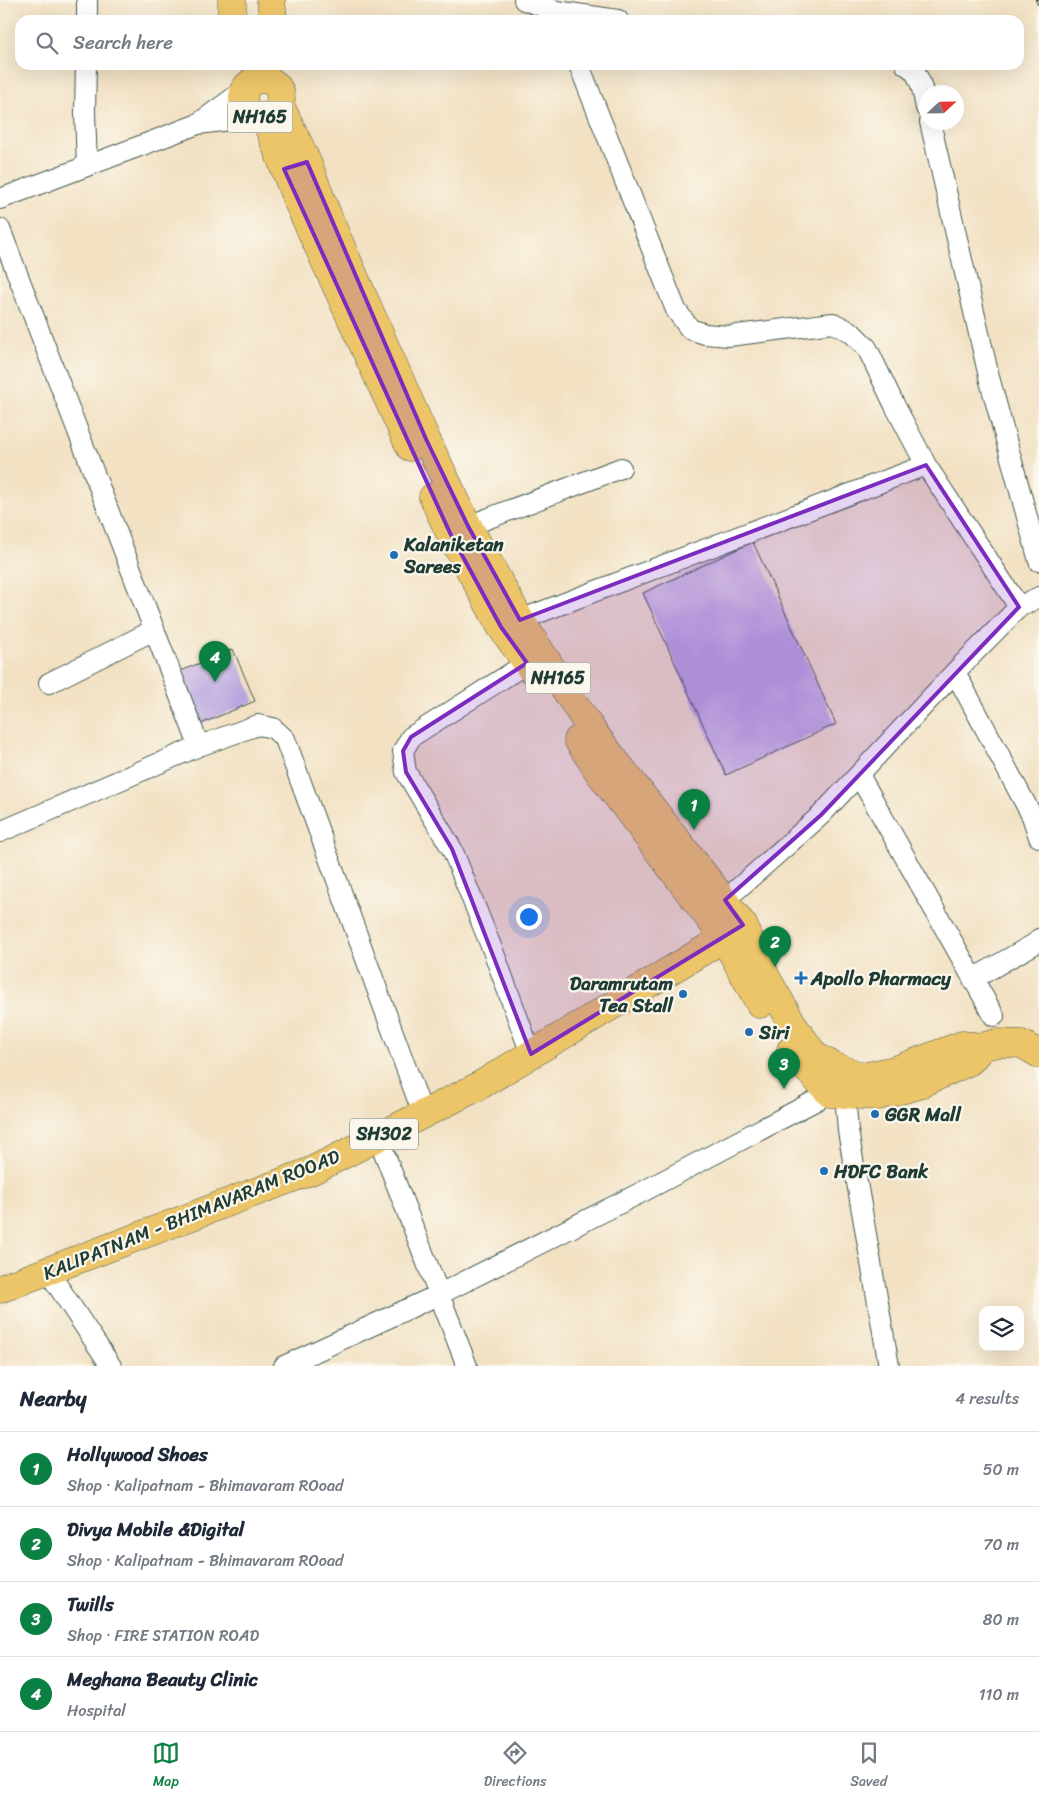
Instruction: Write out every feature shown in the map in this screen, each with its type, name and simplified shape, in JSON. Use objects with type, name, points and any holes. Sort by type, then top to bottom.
[{"type":"main road","points":[[232,0],[232,15]]},
{"type":"main road","points":[[271,0],[272,15]]},
{"type":"main road","name":"NH165","points":[[270,108],[277,70]]},
{"type":"main road","name":"NH165","points":[[270,108],[247,110],[243,100],[244,81],[265,79],[274,83],[270,108],[296,165],[371,363],[450,533],[501,627],[598,771],[733,931],[767,978],[796,1028],[815,1056],[834,1066],[863,1077],[971,1051],[996,1043],[1022,1044],[1039,1054]]},
{"type":"main road","name":"NH165","points":[[296,165],[332,226],[426,438],[468,526],[520,620],[593,732],[725,900],[733,931],[767,1017],[801,1064],[837,1094],[878,1096],[916,1086],[971,1051]]},
{"type":"main road","name":"KALIPATNAM - BHIMAVARAM ROOAD","points":[[2,1282],[48,1272],[311,1171],[477,1087],[733,931]]},
{"type":"street","points":[[87,0],[87,15]]},
{"type":"street","points":[[524,0],[558,15]]},
{"type":"street","points":[[86,70],[84,112],[87,166]]},
{"type":"street","points":[[581,70],[676,310],[690,329],[705,334],[729,336],[833,323],[851,332],[867,348],[926,465],[1019,608]]},
{"type":"street","points":[[913,70],[921,85]]},
{"type":"street","points":[[198,124],[244,81]]},
{"type":"street","points":[[0,199],[198,124],[270,108]]},
{"type":"street","points":[[932,130],[990,381],[1039,560]]},
{"type":"street","points":[[0,229],[199,746]]},
{"type":"street","points":[[520,620],[926,465]]},
{"type":"street","points":[[468,526],[621,468]]},
{"type":"street","points":[[725,900],[821,815],[955,672],[1019,608],[1039,597]]},
{"type":"street","points":[[49,683],[154,630]]},
{"type":"street","points":[[527,663],[412,737],[403,751],[406,772],[452,849],[532,1054]]},
{"type":"street","points":[[955,672],[1032,816],[1039,837]]},
{"type":"street","points":[[0,832],[199,746],[258,725],[273,728],[285,739],[423,1114]]},
{"type":"street","points":[[859,775],[994,1016]]},
{"type":"street","points":[[973,979],[1036,943],[1039,939]]},
{"type":"street","points":[[284,1366],[440,1294],[837,1094],[848,1130],[889,1366]]},
{"type":"street","points":[[378,1137],[467,1366]]},
{"type":"street","points":[[48,1272],[111,1366]]},
{"type":"highlighted area","points":[[307,162],[426,439],[468,526],[520,620],[926,465],[1019,607],[821,815],[725,900],[743,925],[531,1054],[452,849],[406,772],[403,751],[411,737],[527,663],[501,627],[450,533],[284,169]]},
{"type":"building","points":[[753,542],[836,724],[726,775],[643,593]]},
{"type":"building","points":[[233,649],[255,701],[196,726],[174,674]]},
{"type":"place","name":"Kalaniketan Sarees","points":[[394,555]]},
{"type":"place","name":"Meghana Beauty Clinic","points":[[215,682]]},
{"type":"place","name":"Hollywood Shoes","points":[[694,830]]},
{"type":"place","name":"Divya Mobile &Digital","points":[[775,967]]},
{"type":"place","name":"Apollo Pharmacy","points":[[801,978]]},
{"type":"place","name":"Daramrutam Tea Stall","points":[[683,994]]},
{"type":"place","name":"Siri","points":[[749,1032]]},
{"type":"place","name":"Twills","points":[[784,1089]]},
{"type":"place","name":"GGR Mall","points":[[875,1114]]},
{"type":"place","name":"HDFC Bank","points":[[824,1171]]}]
